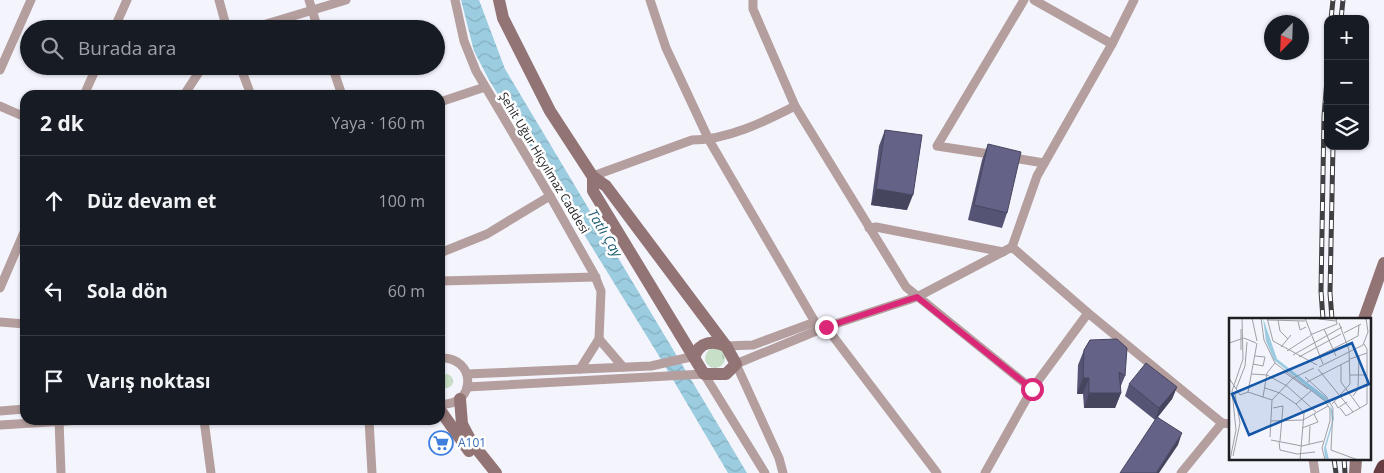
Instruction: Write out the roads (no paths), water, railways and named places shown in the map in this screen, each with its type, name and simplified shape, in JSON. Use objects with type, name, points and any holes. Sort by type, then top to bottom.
[{"type":"highway","points":[[1381,473],[1384,467]]},
{"type":"street","points":[[22,20],[31,0]]},
{"type":"street","points":[[118,20],[127,0]]},
{"type":"street","points":[[219,0],[225,20]]},
{"type":"street","points":[[272,20],[310,5],[346,0]]},
{"type":"street","name":"Şehit Uğur Hiçyılmaz Caddesi","points":[[455,0],[471,60],[485,88],[596,277],[601,291],[602,308],[599,339]]},
{"type":"street","points":[[499,0],[503,18],[550,111],[593,176],[606,186],[726,346],[779,458],[783,473]]},
{"type":"street","points":[[650,0],[666,48],[709,140],[815,322],[826,327],[937,473]]},
{"type":"street","points":[[753,0],[753,9],[795,106],[906,287],[1032,389]]},
{"type":"street","points":[[1024,0],[937,146],[1044,163]]},
{"type":"street","points":[[1034,0],[1112,44]]},
{"type":"street","points":[[467,387],[726,374],[736,364],[826,327],[917,297],[1012,248],[1037,176],[1112,44],[1134,0]]},
{"type":"street","points":[[310,5],[315,20]]},
{"type":"street","points":[[0,70],[20,25]]},
{"type":"street","points":[[86,90],[93,75]]},
{"type":"street","points":[[187,90],[197,75]]},
{"type":"street","points":[[243,75],[249,90]]},
{"type":"street","points":[[335,75],[340,90]]},
{"type":"street","points":[[445,100],[485,88]]},
{"type":"street","points":[[0,106],[20,115]]},
{"type":"street","points":[[593,176],[692,140],[709,140],[766,120],[795,106]]},
{"type":"street","points":[[593,176],[594,191],[700,374],[765,473]]},
{"type":"street","points":[[445,251],[487,234],[550,196]]},
{"type":"street","points":[[869,228],[876,227],[1003,252]]},
{"type":"street","points":[[0,288],[20,242]]},
{"type":"street","points":[[1012,248],[1088,313],[1226,423],[1181,473]]},
{"type":"street","points":[[1364,318],[1383,273]]},
{"type":"street","points":[[445,281],[596,277]]},
{"type":"street","points":[[985,473],[1032,389],[1088,313]]},
{"type":"street","points":[[0,322],[20,324]]},
{"type":"street","points":[[467,374],[659,365],[691,358],[703,345],[712,343],[726,346],[753,345],[815,322]]},
{"type":"street","points":[[580,369],[599,339],[623,367]]},
{"type":"street","points":[[445,359],[455,360],[467,374],[467,387],[460,398],[445,404]]},
{"type":"street","points":[[460,398],[462,424],[472,443],[496,473]]},
{"type":"street","points":[[0,412],[20,410]]},
{"type":"street","points":[[445,417],[470,452],[492,473]]},
{"type":"street","points":[[0,425],[20,424]]},
{"type":"street","points":[[59,425],[61,473]]},
{"type":"street","points":[[205,425],[210,473]]},
{"type":"street","points":[[369,425],[372,473]]},
{"type":"street","points":[[1313,460],[1315,473]]},
{"type":"street","points":[[1355,473],[1356,460]]},
{"type":"water","points":[[461,0],[479,0],[505,69],[747,473],[728,473],[659,356],[489,80],[474,51]]},
{"type":"railway","points":[[1331,15],[1333,0]]},
{"type":"railway","points":[[1341,15],[1343,0]]},
{"type":"railway","points":[[1323,318],[1321,291],[1325,105]]},
{"type":"railway","points":[[1332,318],[1330,293],[1333,150]]},
{"type":"railway","points":[[1334,460],[1336,473]]},
{"type":"railway","points":[[1344,460],[1345,473]]},
{"type":"place","name":"A101","points":[[441,443]]},
{"type":"water label","name":"Tatlı Çay","points":[[605,233]]}]
